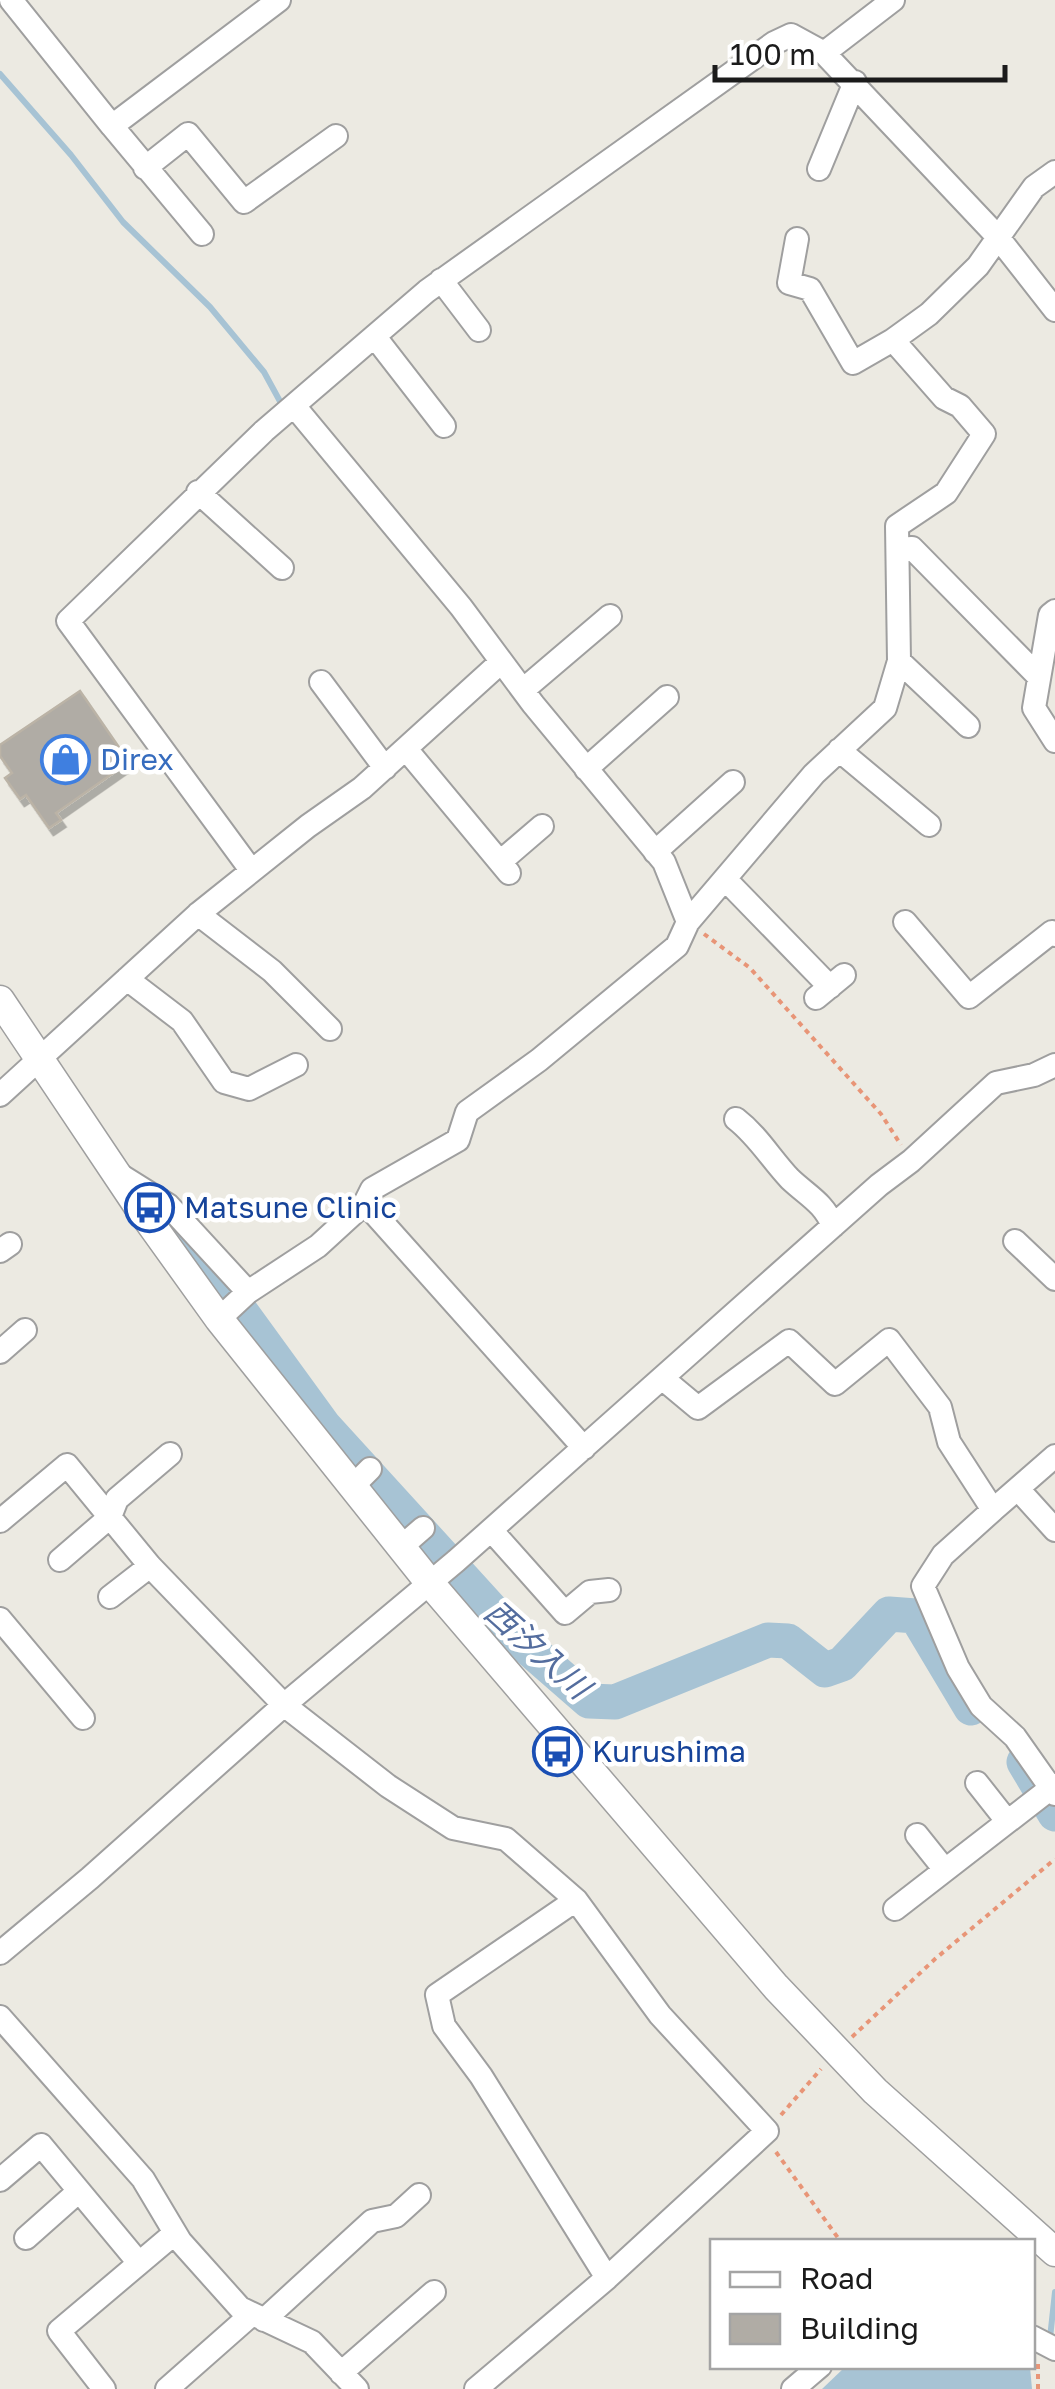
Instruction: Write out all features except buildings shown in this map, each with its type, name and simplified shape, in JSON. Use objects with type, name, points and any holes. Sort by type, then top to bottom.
[{"type":"street","points":[[11,0],[202,234]]},
{"type":"street","points":[[112,126],[279,0]]},
{"type":"street","points":[[824,53],[893,0]]},
{"type":"street","points":[[251,870],[68,622],[264,431],[442,280],[774,42],[791,35],[824,53],[996,236],[1055,310]]},
{"type":"street","points":[[819,170],[854,82]]},
{"type":"street","points":[[145,168],[188,134],[244,202],[336,136]]},
{"type":"street","points":[[797,239],[789,284],[810,289],[853,364],[928,314],[978,266],[1034,187],[1055,172]]},
{"type":"street","points":[[442,280],[480,330]]},
{"type":"street","points":[[375,336],[444,426]]},
{"type":"street","points":[[234,1305],[318,1246],[364,1204],[372,1189],[458,1140],[467,1112],[539,1060],[677,946],[688,922],[814,774],[885,708],[899,662],[898,526],[946,493],[984,434],[960,406],[944,398],[893,340]]},
{"type":"street","points":[[295,407],[664,862],[688,922]]},
{"type":"street","points":[[198,492],[282,568]]},
{"type":"street","points":[[898,549],[912,548],[1039,677]]},
{"type":"street","points":[[1055,610],[1050,614],[1034,708],[1055,741]]},
{"type":"street","points":[[523,690],[610,616]]},
{"type":"street","points":[[5,1083],[40,1060],[251,870],[385,768],[501,662]]},
{"type":"street","points":[[899,662],[968,726]]},
{"type":"street","points":[[321,682],[385,768]]},
{"type":"street","points":[[586,769],[666,697]]},
{"type":"street","points":[[406,749],[505,868],[542,826]]},
{"type":"street","points":[[839,750],[929,825]]},
{"type":"street","points":[[656,852],[733,782]]},
{"type":"street","points":[[725,879],[830,987]]},
{"type":"street","points":[[198,914],[272,971],[330,1028]]},
{"type":"street","points":[[905,922],[969,998],[1052,932],[1055,936]]},
{"type":"street","points":[[128,978],[182,1020],[224,1082],[249,1090],[296,1065]]},
{"type":"street","points":[[0,1000],[113,1170],[234,1305]]},
{"type":"street","points":[[0,1953],[284,1704],[492,1530],[996,1083],[1034,1075],[1055,1065]]},
{"type":"street","points":[[736,1119],[756,1135],[790,1178],[826,1208],[833,1226]]},
{"type":"street","points":[[113,1170],[168,1206],[313,1421],[443,1571],[674,1871],[875,2091],[1055,2252]]},
{"type":"street","points":[[364,1204],[584,1448]]},
{"type":"street","points":[[1015,1241],[1053,1273]]},
{"type":"street","points":[[0,1352],[26,1330]]},
{"type":"street","points":[[662,1378],[698,1408],[789,1340],[835,1384],[889,1340],[940,1406],[949,1442],[993,1510]]},
{"type":"street","points":[[60,1560],[110,1517],[117,1499],[170,1454]]},
{"type":"street","points":[[895,1909],[1050,1790],[1015,1737],[981,1706],[958,1668],[923,1586],[943,1555],[1055,1456]]},
{"type":"street","points":[[0,1521],[67,1465],[150,1566],[284,1704],[388,1786],[453,1828],[506,1839],[576,1900],[660,2015],[767,2130],[607,2278],[476,2389]]},
{"type":"street","points":[[1018,1489],[1055,1530]]},
{"type":"street","points":[[492,1530],[566,1614],[590,1592],[608,1590]]},
{"type":"street","points":[[110,1597],[150,1566]]},
{"type":"street","points":[[0,1620],[47,1659],[83,1718]]},
{"type":"street","points":[[977,1783],[1007,1821]]},
{"type":"street","points":[[917,1835],[944,1870]]},
{"type":"street","points":[[576,1900],[436,1995],[444,2026],[481,2076],[607,2278]]},
{"type":"street","points":[[0,2017],[144,2179],[175,2233],[240,2308],[312,2342],[349,2381],[434,2292]]},
{"type":"street","points":[[0,2180],[41,2145],[139,2264]]},
{"type":"street","points":[[26,2238],[79,2190]]},
{"type":"street","points":[[166,2389],[372,2220],[396,2216],[419,2195]]},
{"type":"street","points":[[104,2389],[59,2332],[175,2233]]},
{"type":"street","points":[[793,2389],[816,2369]]},
{"type":"path","points":[[688,922],[750,968],[881,1114],[912,1161]]},
{"type":"path","points":[[839,2239],[774,2149],[767,2130],[837,2052],[934,1959],[1055,1859]]},
{"type":"water","points":[[843,2369],[1030,2369],[1032,2389],[822,2389]]},
{"type":"waterway","points":[[0,74],[123,222],[210,307],[264,372],[282,405]]},
{"type":"waterway","name":"西汐入川","points":[[185,1235],[324,1426],[519,1640],[589,1701],[615,1702],[768,1640],[788,1641],[825,1670],[842,1664],[889,1614],[916,1616],[971,1708]]},
{"type":"waterway","name":"西汐入川","points":[[1024,1762],[1055,1814]]},
{"type":"waterway","points":[[1050,2338],[1055,2292]]},
{"type":"place","name":"Direx","points":[[65,759]]},
{"type":"place","name":"Matsune Clinic","points":[[149,1207]]},
{"type":"place","name":"Kurushima","points":[[557,1751]]}]
